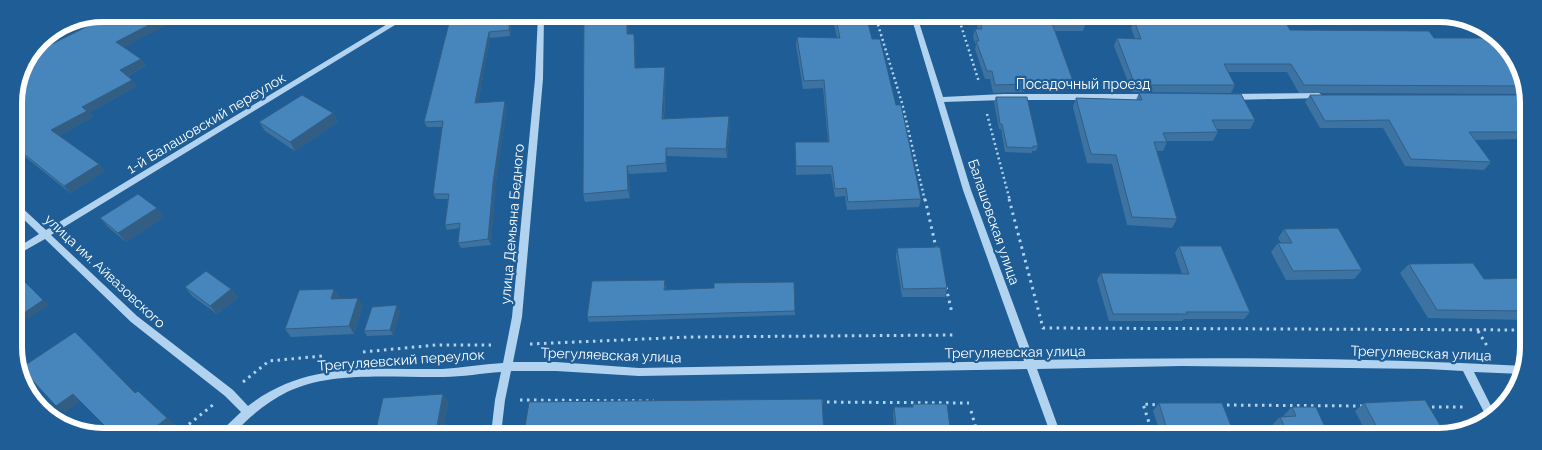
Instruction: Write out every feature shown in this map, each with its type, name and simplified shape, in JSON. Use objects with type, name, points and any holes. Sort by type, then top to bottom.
[{"type":"street","name":"1-й Балашовский переулок","points":[[22,248],[397,22]]},
{"type":"street","name":"улица Демьяна Бедного","points":[[497,428],[506,366],[517,317],[539,79],[542,22]]},
{"type":"street","name":"Балашовская улица","points":[[916,22],[967,190],[1053,427]]},
{"type":"street","points":[[1225,97],[1324,96]]},
{"type":"street","name":"Посадочный проезд","points":[[940,100],[984,97],[1156,97]]},
{"type":"street","name":"улица им. Айвазовского","points":[[23,213],[134,319],[228,393],[247,412]]},
{"type":"street","name":"Трегуляевская улица","points":[[506,366],[563,367],[639,372],[962,368],[1030,364],[1182,362],[1516,370]]},
{"type":"street","name":"Трегуляевский переулок","points":[[231,428],[247,412],[286,387],[313,380],[341,375],[465,373],[506,366]]},
{"type":"street","points":[[1466,367],[1488,411]]},
{"type":"path","points":[[877,22],[915,155],[939,257]]},
{"type":"path","points":[[960,22],[984,97],[994,147],[1043,328],[1520,330]]},
{"type":"path","points":[[945,285],[952,313]]},
{"type":"path","points":[[500,400],[656,401]]},
{"type":"path","points":[[816,402],[969,403]]},
{"type":"path","points":[[1150,427],[1143,404],[1162,405]]},
{"type":"path","points":[[1211,405],[1368,406]]},
{"type":"path","points":[[1418,407],[1486,408]]},
{"type":"path","points":[[971,411],[976,427]]},
{"type":"building","points":[[155,22],[116,42],[141,59],[120,70],[132,80],[82,107],[87,111],[51,130],[99,164],[64,186],[23,153],[24,88],[36,58],[48,46],[93,23]]},
{"type":"building","points":[[510,22],[509,30],[489,32],[475,103],[505,101],[493,183],[488,239],[458,243],[460,223],[445,225],[449,194],[433,194],[443,121],[424,122],[449,23]]},
{"type":"building","points":[[584,22],[627,22],[627,34],[634,34],[635,68],[665,67],[662,119],[729,116],[726,149],[666,148],[666,163],[627,166],[628,190],[583,194]]},
{"type":"building","points":[[837,22],[868,22],[872,39],[880,39],[896,105],[901,105],[921,199],[848,202],[846,188],[835,189],[832,166],[796,166],[795,142],[829,142],[824,80],[804,81],[797,37],[840,38]]},
{"type":"building","points":[[980,22],[1086,22],[1052,23],[1073,81],[1025,81],[1026,84],[995,85],[992,71],[987,71],[976,41],[979,41],[975,29],[982,29]]},
{"type":"building","points":[[1135,22],[1285,22],[1290,30],[1429,31],[1434,38],[1486,38],[1496,46],[1509,63],[1517,86],[1304,85],[1291,64],[1224,64],[1235,85],[1135,85],[1117,38],[1141,39]]},
{"type":"building","points":[[1139,93],[1241,94],[1255,120],[1212,120],[1218,132],[1163,133],[1167,142],[1154,142],[1177,219],[1132,217],[1116,155],[1091,154],[1076,98],[1142,100]]},
{"type":"building","points":[[302,95],[333,113],[290,142],[259,122]]},
{"type":"building","points":[[1310,95],[1519,95],[1520,104],[1520,132],[1469,132],[1491,162],[1411,159],[1389,120],[1325,121]]},
{"type":"building","points":[[996,97],[1027,97],[1038,146],[1033,146],[1033,148],[1007,147],[1002,124],[1000,124]]},
{"type":"building","points":[[138,194],[157,208],[118,233],[100,218]]},
{"type":"building","points":[[1338,228],[1362,270],[1293,271],[1278,243],[1292,243],[1284,229]]},
{"type":"building","points":[[1179,246],[1221,246],[1250,312],[1113,314],[1101,273],[1189,274]]},
{"type":"building","points":[[940,247],[947,288],[903,289],[897,248]]},
{"type":"building","points":[[1473,263],[1484,279],[1520,278],[1520,311],[1437,310],[1409,264]]},
{"type":"building","points":[[206,271],[231,289],[210,306],[185,287]]},
{"type":"building","points":[[665,280],[664,290],[714,288],[714,283],[794,282],[795,311],[587,317],[592,281]]},
{"type":"building","points":[[25,282],[43,300],[22,314],[22,284]]},
{"type":"building","points":[[334,289],[331,299],[358,298],[349,326],[285,329],[299,290]]},
{"type":"building","points":[[397,305],[390,330],[364,331],[372,307]]},
{"type":"building","points":[[75,332],[135,393],[138,391],[167,418],[154,428],[107,428],[73,394],[56,406],[28,376],[25,365]]},
{"type":"building","points":[[443,394],[437,426],[376,428],[383,398]]},
{"type":"building","points":[[822,399],[824,427],[525,427],[529,402]]},
{"type":"building","points":[[1425,400],[1441,427],[1377,427],[1364,403]]},
{"type":"building","points":[[1159,403],[1222,403],[1232,427],[1166,427]]},
{"type":"building","points":[[913,404],[947,404],[950,427],[896,427],[894,407],[913,407]]},
{"type":"building","points":[[1292,407],[1316,407],[1325,427],[1285,427],[1280,417],[1296,416]]}]
